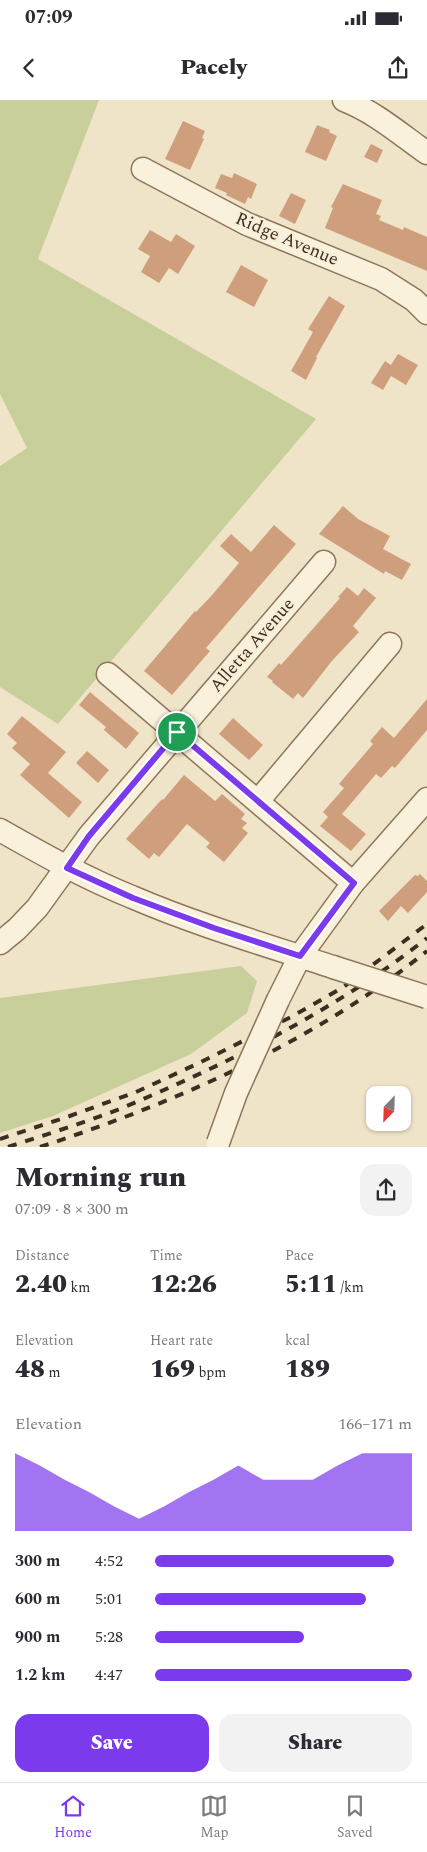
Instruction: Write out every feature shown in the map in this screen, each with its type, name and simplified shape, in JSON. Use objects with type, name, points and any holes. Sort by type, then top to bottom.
[{"type":"street","points":[[344,100],[366,110],[427,153]]},
{"type":"street","name":"Ridge Avenue","points":[[143,169],[247,224],[381,279],[406,294],[427,313]]},
{"type":"street","name":"Alletta Avenue","points":[[0,943],[17,929],[37,908],[89,836],[324,562]]},
{"type":"street","points":[[258,801],[390,644]]},
{"type":"street","points":[[108,674],[354,883]]},
{"type":"street","points":[[217,1145],[236,1093],[300,956],[354,883],[427,799]]},
{"type":"street","points":[[0,830],[67,868],[142,901],[214,928],[427,997]]},
{"type":"green space","points":[[0,100],[99,100],[38,259],[316,419],[58,724],[0,687],[0,466],[27,448],[0,394]]},
{"type":"green space","points":[[241,966],[257,981],[247,1013],[191,1054],[53,1116],[0,1133],[0,998]]},
{"type":"building","points":[[183,121],[205,131],[202,138],[204,139],[190,170],[165,159]]},
{"type":"building","points":[[317,125],[330,130],[329,132],[337,136],[326,161],[305,152]]},
{"type":"building","points":[[371,144],[383,150],[377,163],[364,157]]},
{"type":"building","points":[[234,173],[257,184],[251,199],[248,197],[245,204],[215,188],[221,174],[232,178]]},
{"type":"building","points":[[343,184],[382,200],[376,214],[381,216],[379,220],[403,230],[404,227],[427,237],[427,271],[325,228],[333,208],[331,207]]},
{"type":"building","points":[[291,193],[306,200],[295,224],[279,216]]},
{"type":"building","points":[[150,230],[171,242],[176,234],[195,246],[178,274],[169,268],[159,283],[141,272],[150,256],[138,249]]},
{"type":"building","points":[[241,265],[268,280],[254,307],[226,292]]},
{"type":"building","points":[[329,296],[345,306],[316,357],[306,380],[291,371],[313,332],[308,329]]},
{"type":"building","points":[[398,354],[418,365],[406,385],[391,376],[383,390],[371,383],[385,361],[391,365]]},
{"type":"building","points":[[343,506],[358,519],[390,536],[383,549],[411,564],[402,580],[385,571],[384,574],[319,534]]},
{"type":"building","points":[[274,525],[296,544],[206,648],[210,651],[172,695],[144,671],[239,563],[220,546],[231,534],[251,552]]},
{"type":"building","points":[[347,587],[358,596],[364,588],[376,598],[353,626],[359,632],[331,662],[303,698],[298,693],[293,699],[267,677],[279,663],[281,665],[340,598],[338,597]]},
{"type":"building","points":[[90,692],[139,733],[126,749],[104,730],[106,727],[79,705]]},
{"type":"building","points":[[427,699],[427,730],[395,768],[392,766],[381,778],[376,774],[342,814],[366,834],[351,851],[320,826],[328,817],[323,812],[344,788],[339,784],[373,744],[370,741],[382,727],[394,738]]},
{"type":"building","points":[[22,716],[66,752],[48,773],[82,802],[69,818],[20,775],[30,764],[12,748],[17,743],[7,734]]},
{"type":"building","points":[[233,718],[263,745],[249,760],[219,734]]},
{"type":"building","points":[[87,751],[109,770],[98,783],[76,763]]},
{"type":"building","points":[[184,775],[215,801],[222,794],[245,814],[241,819],[247,823],[242,828],[248,833],[224,862],[206,847],[210,843],[187,824],[159,857],[154,853],[149,859],[126,839]]},
{"type":"building","points":[[420,874],[427,881],[427,892],[408,913],[401,906],[388,921],[379,911],[415,875],[418,876]]},
{"type":"railway","points":[[0,1139],[136,1092],[291,1017],[342,988],[427,924]]},
{"type":"railway","points":[[8,1147],[125,1107],[253,1048],[360,986],[427,938]]},
{"type":"railway","points":[[40,1147],[142,1110],[242,1066],[338,1014],[384,984],[427,951]]},
{"type":"route","points":[[177,732],[354,883],[300,956],[214,928],[133,898],[67,868],[89,836],[177,732]]}]
